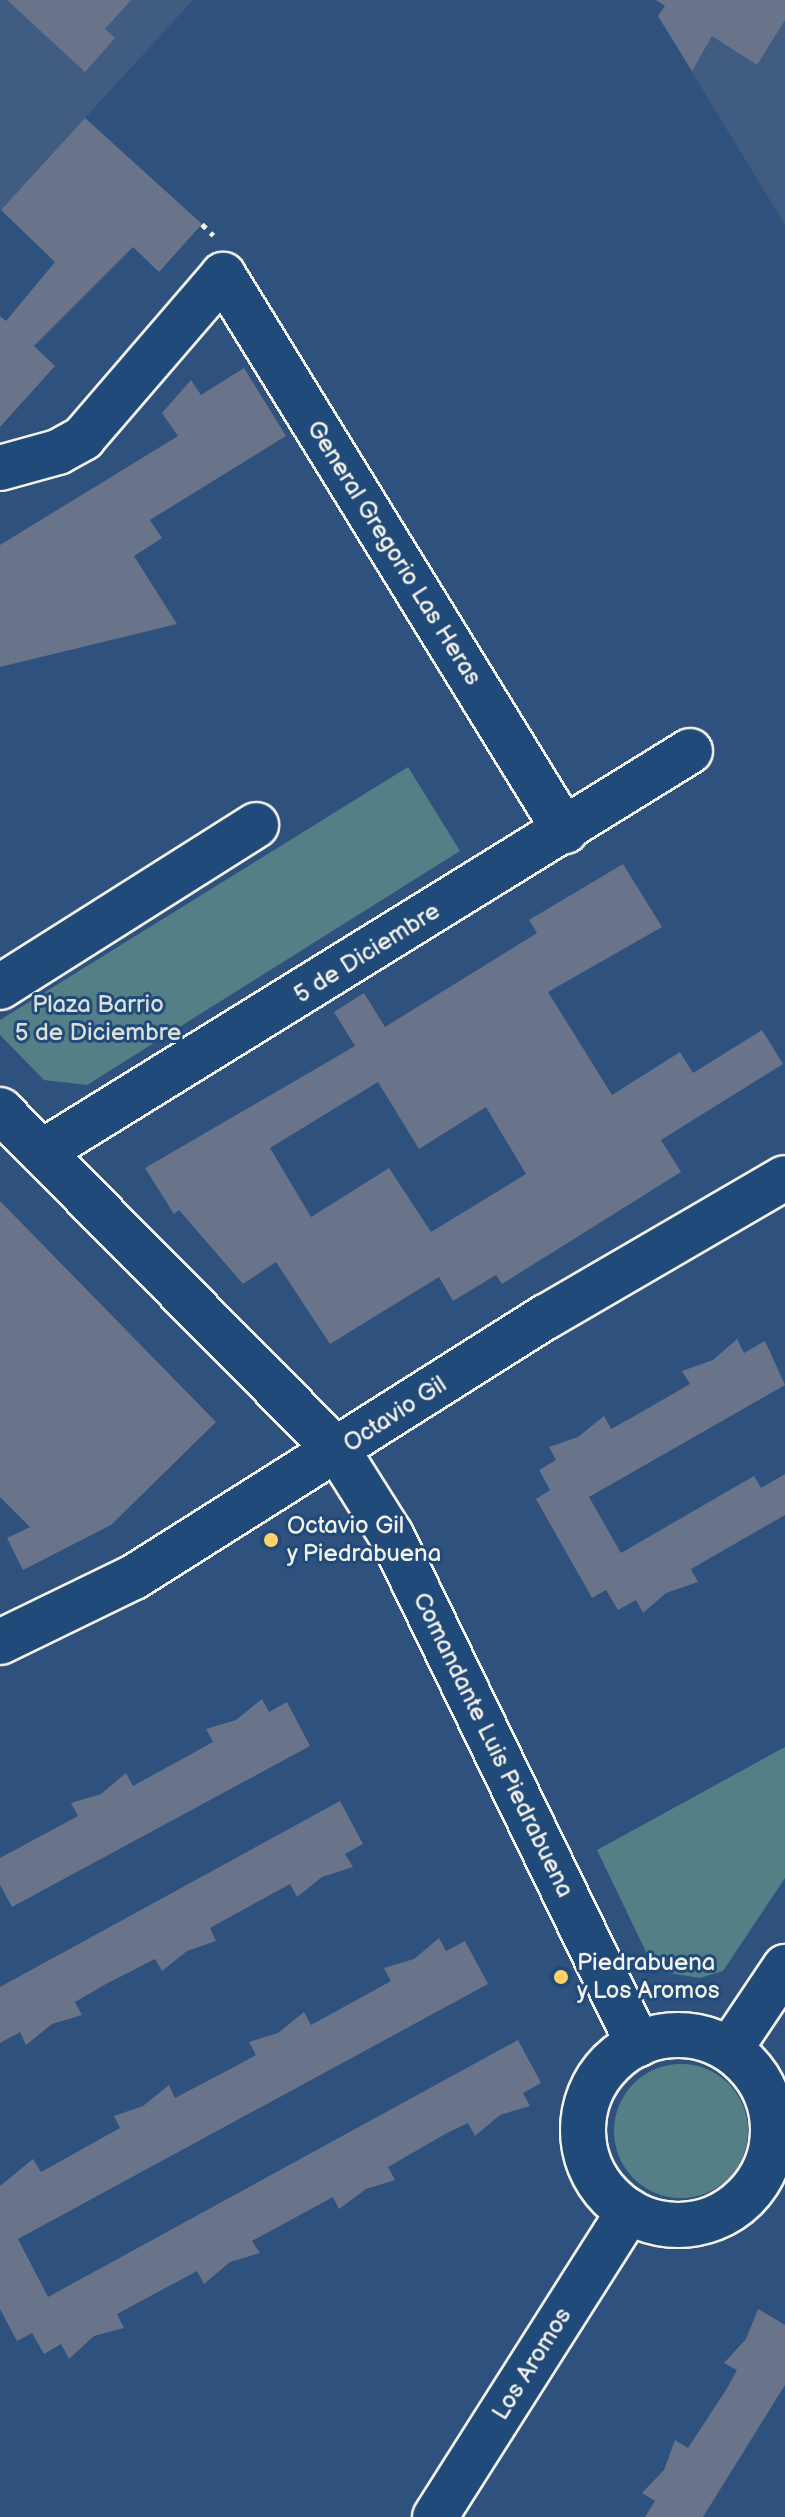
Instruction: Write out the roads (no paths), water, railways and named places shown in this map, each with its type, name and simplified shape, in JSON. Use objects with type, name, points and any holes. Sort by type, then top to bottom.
[{"type":"street","name":"General Gregorio Las Heras","points":[[0,468],[58,452],[83,438],[223,275],[565,831]]},
{"type":"street","name":"5 de Diciembre","points":[[42,1152],[690,751]]},
{"type":"street","points":[[0,987],[256,825]]},
{"type":"street","name":"Comandante Luis Piedrabuena","points":[[0,1110],[338,1451],[391,1535],[638,2044]]},
{"type":"street","name":"Octavio Gil","points":[[0,1642],[134,1577],[546,1317],[785,1178]]},
{"type":"street","points":[[730,2049],[785,1967]]},
{"type":"street","points":[[678,2033],[730,2049],[764,2085],[772,2110],[772,2187],[691,2225],[665,2225],[629,2211],[600,2185],[582,2137],[593,2086],[608,2065],[638,2044],[678,2033]]},
{"type":"street","name":"Los Aromos","points":[[435,2517],[629,2211]]},
{"type":"place","name":"Octavio Gil y Piedrabuena","points":[[271,1540]]},
{"type":"place","name":"Piedrabuena y Los Aromos","points":[[561,1977]]},
{"type":"park label","name":"Plaza Barrio 5 de Diciembre","points":[[98,1019]]}]
